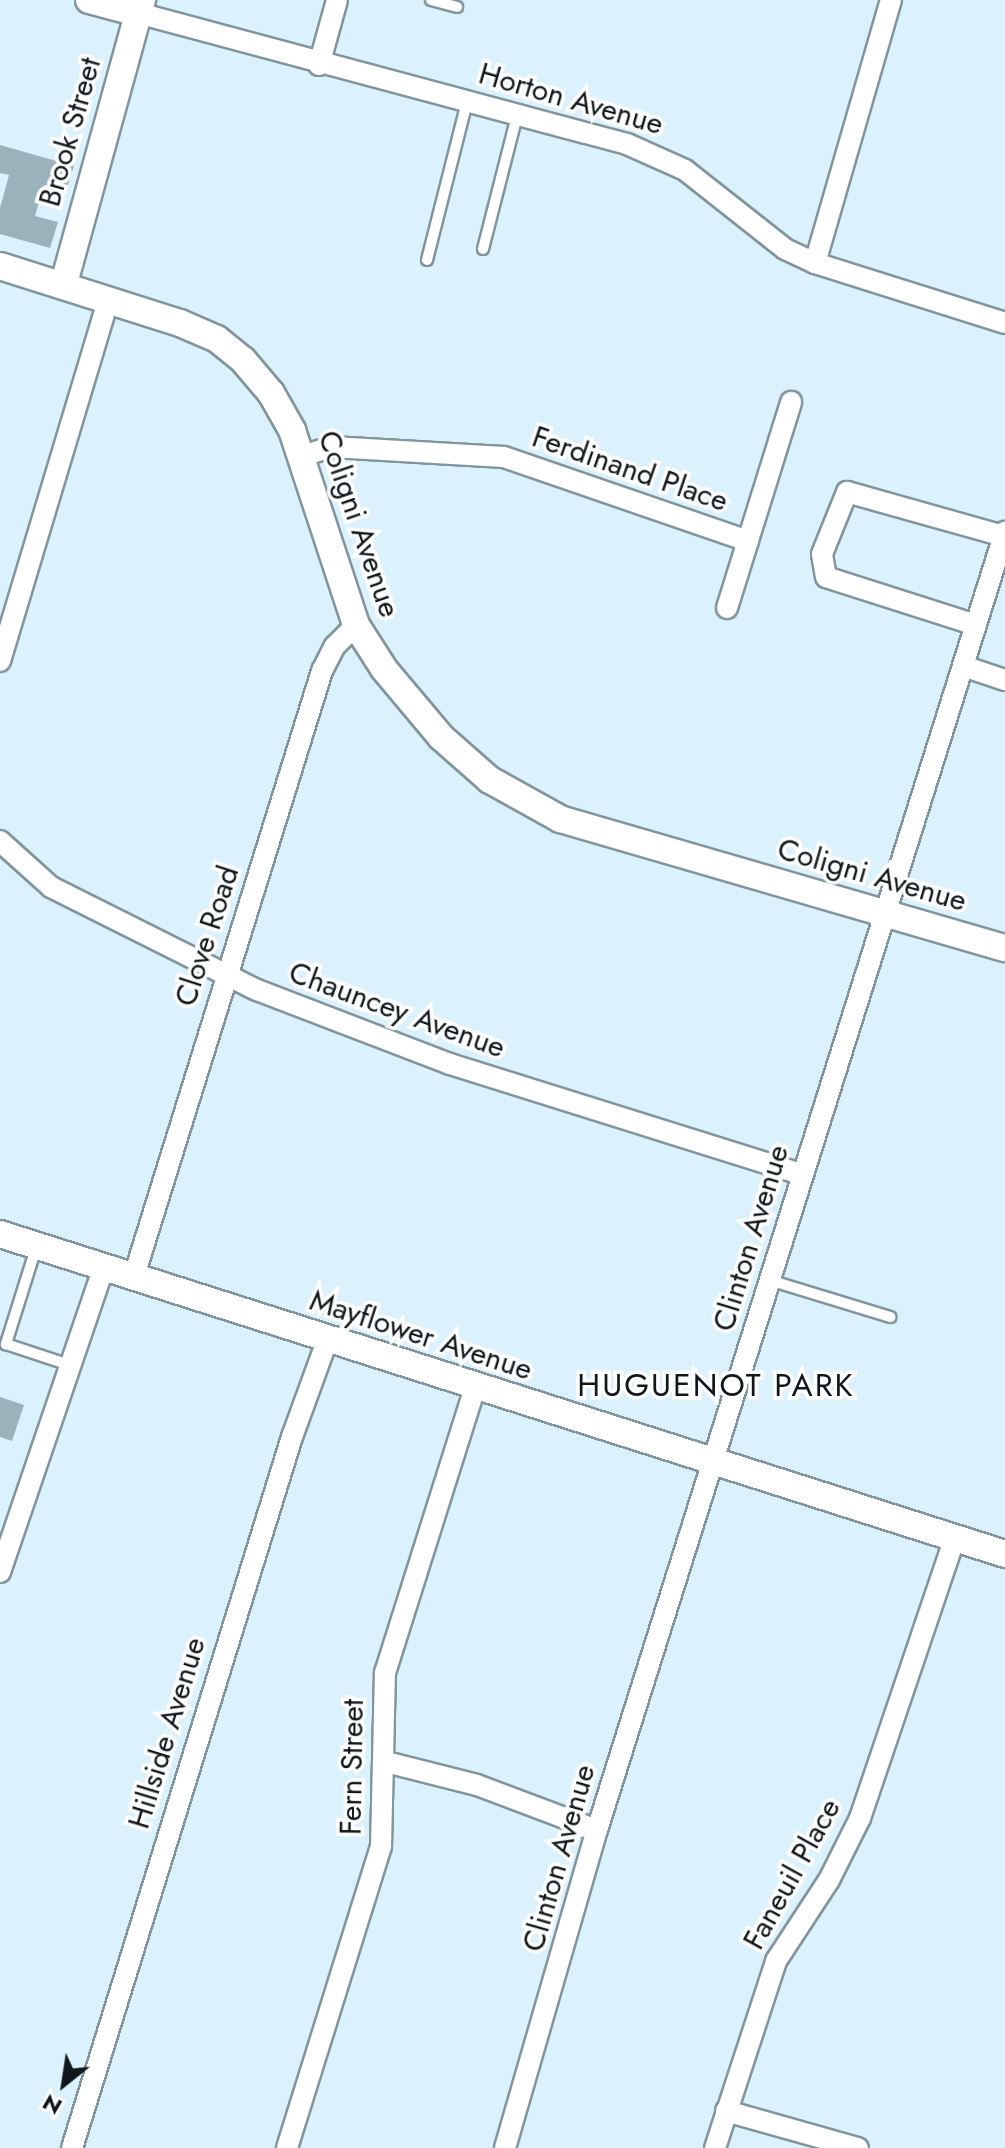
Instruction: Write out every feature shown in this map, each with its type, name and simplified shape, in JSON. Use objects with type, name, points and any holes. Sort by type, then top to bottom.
[{"type":"street","name":"Horton Avenue","points":[[89,0],[140,7],[319,65],[467,102],[660,157],[744,213],[785,249],[815,263],[1005,323]]},
{"type":"street","points":[[319,65],[337,0]]},
{"type":"street","points":[[815,263],[891,0]]},
{"type":"street","name":"Brook Street","points":[[64,283],[140,7]]},
{"type":"street","name":"Coligni Avenue","points":[[0,266],[109,298],[217,339],[271,393],[302,456],[356,625],[384,669],[441,737],[466,762],[530,806],[585,827],[1005,948]]},
{"type":"street","points":[[0,661],[109,298]]},
{"type":"street","points":[[727,608],[791,402]]},
{"type":"street","name":"Ferdinand Place","points":[[302,456],[332,447],[504,457],[748,541]]},
{"type":"street","points":[[976,625],[826,577],[822,554],[847,492],[1004,534]]},
{"type":"street","name":"Clinton Avenue","points":[[505,2148],[597,1830],[1004,534]]},
{"type":"street","name":"Clove Road","points":[[134,1276],[322,671],[356,625]]},
{"type":"street","points":[[963,666],[1005,680]]},
{"type":"street","name":"Chauncey Avenue","points":[[0,841],[51,887],[225,976],[450,1064],[802,1174]]},
{"type":"street","name":"Mayflower Avenue","points":[[0,1234],[1005,1554]]},
{"type":"street","points":[[0,1572],[104,1267]]},
{"type":"street","name":"Hillside Avenue","points":[[72,2148],[287,1452],[328,1338]]},
{"type":"street","name":"Fern Street","points":[[287,2148],[381,1847],[386,1762],[385,1673],[475,1387]]},
{"type":"street","name":"Faneuil Place","points":[[715,2148],[776,1961],[829,1880],[860,1818],[955,1538]]},
{"type":"street","points":[[386,1762],[477,1785],[597,1830]]},
{"type":"street","points":[[726,2111],[858,2148]]},
{"type":"lane","points":[[431,0],[457,7]]},
{"type":"lane","points":[[427,260],[467,102]]},
{"type":"lane","points":[[483,249],[517,116]]},
{"type":"lane","points":[[37,1246],[3,1346],[69,1365]]},
{"type":"lane","points":[[769,1280],[890,1317]]},
{"type":"building","points":[[0,145],[74,166],[66,191],[44,185],[35,216],[58,222],[50,248],[0,234],[0,208],[9,175],[0,173]]},
{"type":"building","points":[[0,1397],[24,1405],[12,1441],[0,1437]]},
{"type":"district","name":"HUGUENOT PARK","points":[[716,1385]]}]
